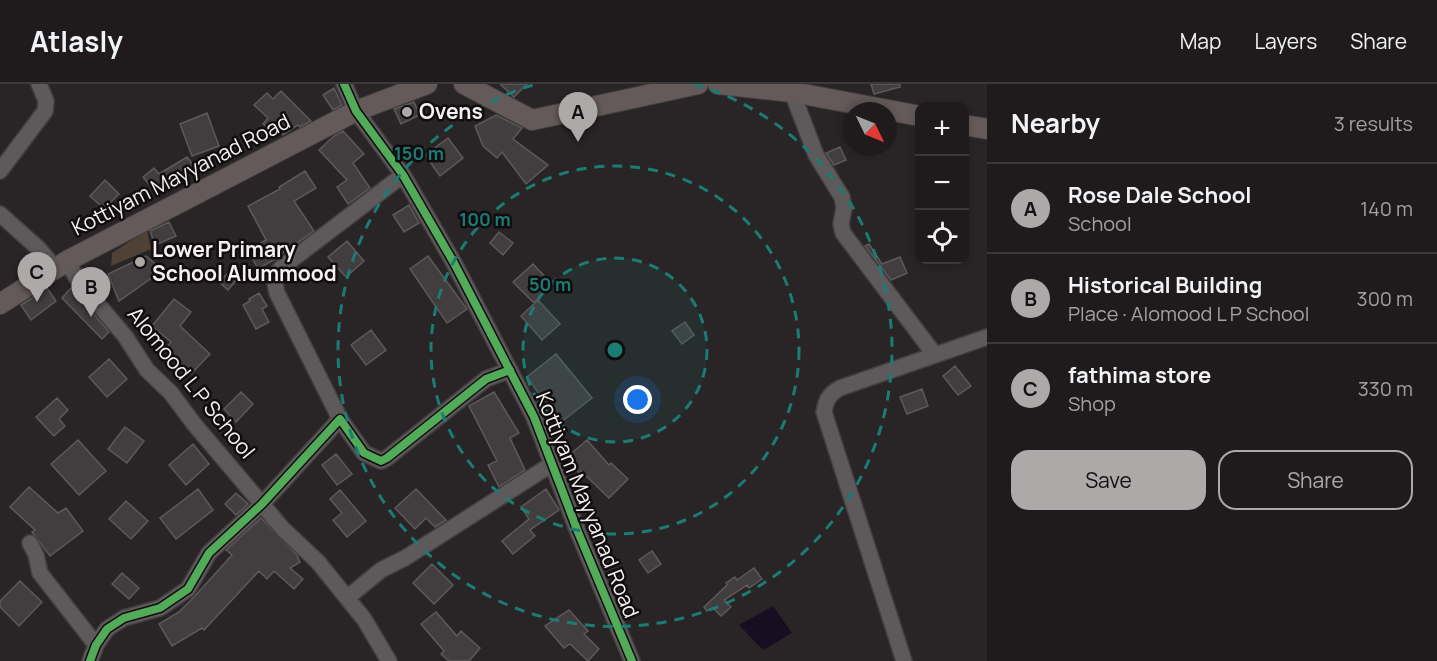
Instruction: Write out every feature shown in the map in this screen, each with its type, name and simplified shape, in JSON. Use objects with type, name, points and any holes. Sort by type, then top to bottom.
[{"type":"main road","name":"Kottiyam Mayyanad Road","points":[[0,304],[61,264],[356,111],[427,84]]},
{"type":"main road","points":[[464,84],[532,120],[698,84]]},
{"type":"main road","points":[[718,84],[792,92],[915,115]]},
{"type":"main road","points":[[969,126],[987,129]]},
{"type":"street","points":[[0,171],[45,111],[46,101],[39,84]]},
{"type":"street","name":"Kottiyam Mayyanad Road","points":[[344,84],[356,111],[403,175],[454,263],[534,417],[632,661]]},
{"type":"street","points":[[792,92],[816,155],[843,198],[841,224],[843,233],[934,355]]},
{"type":"street","points":[[403,175],[276,274],[274,283],[277,293],[340,419],[364,453],[381,460],[387,458],[486,379],[510,370]]},
{"type":"street","name":"Alomood L P School","points":[[0,214],[39,249],[61,264],[79,282],[125,336],[147,370],[171,393],[194,424],[283,529],[318,562],[364,619],[389,661]]},
{"type":"street","points":[[904,661],[824,412],[826,401],[831,393],[840,388],[987,337]]},
{"type":"street","points":[[90,661],[96,645],[107,629],[124,618],[160,608],[188,589],[209,553],[262,504],[340,419]]},
{"type":"street","points":[[346,598],[381,570],[405,558],[552,464]]},
{"type":"street","points":[[30,543],[36,555],[40,573],[96,645]]},
{"type":"shaded area","points":[[147,230],[151,249],[111,266],[112,253]]},
{"type":"shaded area","points":[[773,606],[792,633],[763,650],[739,625]]},
{"type":"building","points":[[500,84],[527,84],[514,97]]},
{"type":"building","points":[[871,84],[900,84],[900,87],[874,94]]},
{"type":"building","points":[[334,88],[342,105],[333,110],[323,95]]},
{"type":"building","points":[[281,91],[311,121],[300,127],[298,125],[283,135],[274,127],[271,131],[263,124],[268,118],[254,105],[267,93],[273,99]]},
{"type":"building","name":"Ovens","points":[[414,102],[420,115],[401,124],[394,109]]},
{"type":"building","points":[[207,113],[219,146],[192,156],[180,124]]},
{"type":"building","points":[[496,115],[522,128],[513,139],[548,165],[526,184],[502,152],[497,158],[483,146],[475,126]]},
{"type":"building","points":[[343,131],[364,154],[353,163],[370,188],[348,204],[337,187],[347,180],[319,150]]},
{"type":"building","points":[[448,138],[463,158],[440,176],[425,155]]},
{"type":"building","points":[[840,147],[846,160],[834,165],[826,153]]},
{"type":"building","points":[[187,157],[194,166],[168,182],[156,193],[143,177],[154,168],[159,174]]},
{"type":"building","points":[[305,171],[316,188],[294,201],[314,231],[258,269],[248,250],[266,240],[248,206],[280,189],[279,187]]},
{"type":"building","points":[[105,180],[119,194],[104,209],[90,196]]},
{"type":"building","points":[[409,205],[419,223],[404,232],[393,215]]},
{"type":"building","points":[[169,222],[176,236],[155,245],[150,231]]},
{"type":"building","points":[[499,232],[513,243],[503,255],[490,243]]},
{"type":"building","points":[[347,241],[364,261],[346,277],[328,257]]},
{"type":"building","points":[[869,244],[882,264],[900,257],[907,273],[891,280],[865,246]]},
{"type":"building","points":[[146,256],[163,270],[119,301],[108,274]]},
{"type":"building","points":[[428,256],[467,309],[447,323],[410,269]]},
{"type":"building","points":[[533,264],[552,284],[534,303],[513,282]]},
{"type":"building","points":[[231,270],[239,277],[228,290],[219,282]]},
{"type":"building","points":[[47,288],[56,301],[31,320],[21,305]]},
{"type":"building","points":[[71,288],[109,332],[102,339],[62,298]]},
{"type":"building","points":[[259,293],[267,306],[262,309],[269,322],[256,329],[243,305]]},
{"type":"building","points":[[174,299],[191,312],[180,326],[210,354],[191,374],[165,349],[171,342],[152,326]]},
{"type":"building","points":[[538,300],[560,324],[542,340],[521,316]]},
{"type":"building","points":[[685,322],[694,335],[682,344],[672,331]]},
{"type":"building","points":[[371,330],[386,350],[366,365],[351,345]]},
{"type":"building","points":[[556,354],[592,398],[560,423],[527,377]]},
{"type":"building","points":[[109,359],[127,379],[107,397],[89,377]]},
{"type":"building","points":[[955,366],[971,386],[958,395],[943,376]]},
{"type":"building","points":[[922,389],[928,406],[907,414],[900,397]]},
{"type":"building","points":[[241,392],[253,404],[236,422],[224,409]]},
{"type":"building","points":[[494,392],[519,433],[510,438],[525,470],[499,487],[488,465],[497,461],[469,406]]},
{"type":"building","points":[[57,398],[68,410],[59,419],[65,426],[54,436],[36,417]]},
{"type":"building","points":[[125,427],[144,441],[127,463],[108,449]]},
{"type":"building","points":[[78,440],[106,471],[79,495],[51,464]]},
{"type":"building","points":[[587,440],[609,465],[611,463],[628,479],[609,498],[581,471],[579,473],[566,458]]},
{"type":"building","points":[[193,444],[209,464],[186,485],[169,465]]},
{"type":"building","points":[[336,454],[352,474],[337,485],[322,465]]},
{"type":"building","points":[[29,487],[58,513],[66,508],[83,531],[50,556],[32,532],[35,530],[10,507]]},
{"type":"building","points":[[198,489],[213,510],[176,539],[160,518]]},
{"type":"building","points":[[416,489],[446,520],[435,527],[426,518],[415,529],[395,508]]},
{"type":"building","points":[[546,489],[559,510],[530,530],[535,536],[513,554],[502,541],[529,519],[521,507]]},
{"type":"building","points":[[340,490],[366,521],[347,537],[333,520],[342,513],[330,499]]},
{"type":"building","points":[[236,493],[248,504],[236,515],[225,504]]},
{"type":"building","points":[[126,501],[148,521],[131,539],[109,519]]},
{"type":"building","points":[[261,518],[296,554],[300,562],[290,568],[303,579],[294,589],[274,571],[267,579],[259,571],[204,630],[202,628],[172,646],[159,624],[179,612],[194,597],[232,555],[226,550]]},
{"type":"building","points":[[652,551],[661,564],[648,573],[639,560]]},
{"type":"building","points":[[432,564],[453,585],[434,604],[413,583]]},
{"type":"building","points":[[754,568],[762,579],[749,588],[747,585],[724,600],[731,607],[721,616],[713,608],[707,611],[704,607],[727,585],[726,583],[735,577],[737,580]]},
{"type":"building","points":[[122,573],[139,588],[129,599],[112,584]]},
{"type":"building","points":[[20,581],[42,602],[19,626],[0,607],[0,601]]},
{"type":"building","points":[[569,610],[588,631],[584,634],[599,649],[588,661],[570,644],[564,648],[545,626]]},
{"type":"building","points":[[436,612],[457,636],[461,631],[480,648],[469,661],[449,661],[441,654],[444,651],[421,624]]},
{"type":"cycle path","points":[[344,84],[356,111],[403,175],[454,263],[534,417],[578,532],[632,661]]},
{"type":"cycle path","points":[[90,661],[96,645],[107,629],[124,618],[160,608],[188,589],[209,553],[262,504],[340,419],[364,453],[381,461],[486,379],[510,370]]},
{"type":"place","name":"Ovens","points":[[407,112]]},
{"type":"place","name":"Rose Dale School","points":[[578,142]]},
{"type":"place","name":"Lower Primary School Alummood","points":[[140,262]]},
{"type":"place","name":"fathima store","points":[[37,302]]},
{"type":"place","name":"Historical Building","points":[[91,317]]}]
